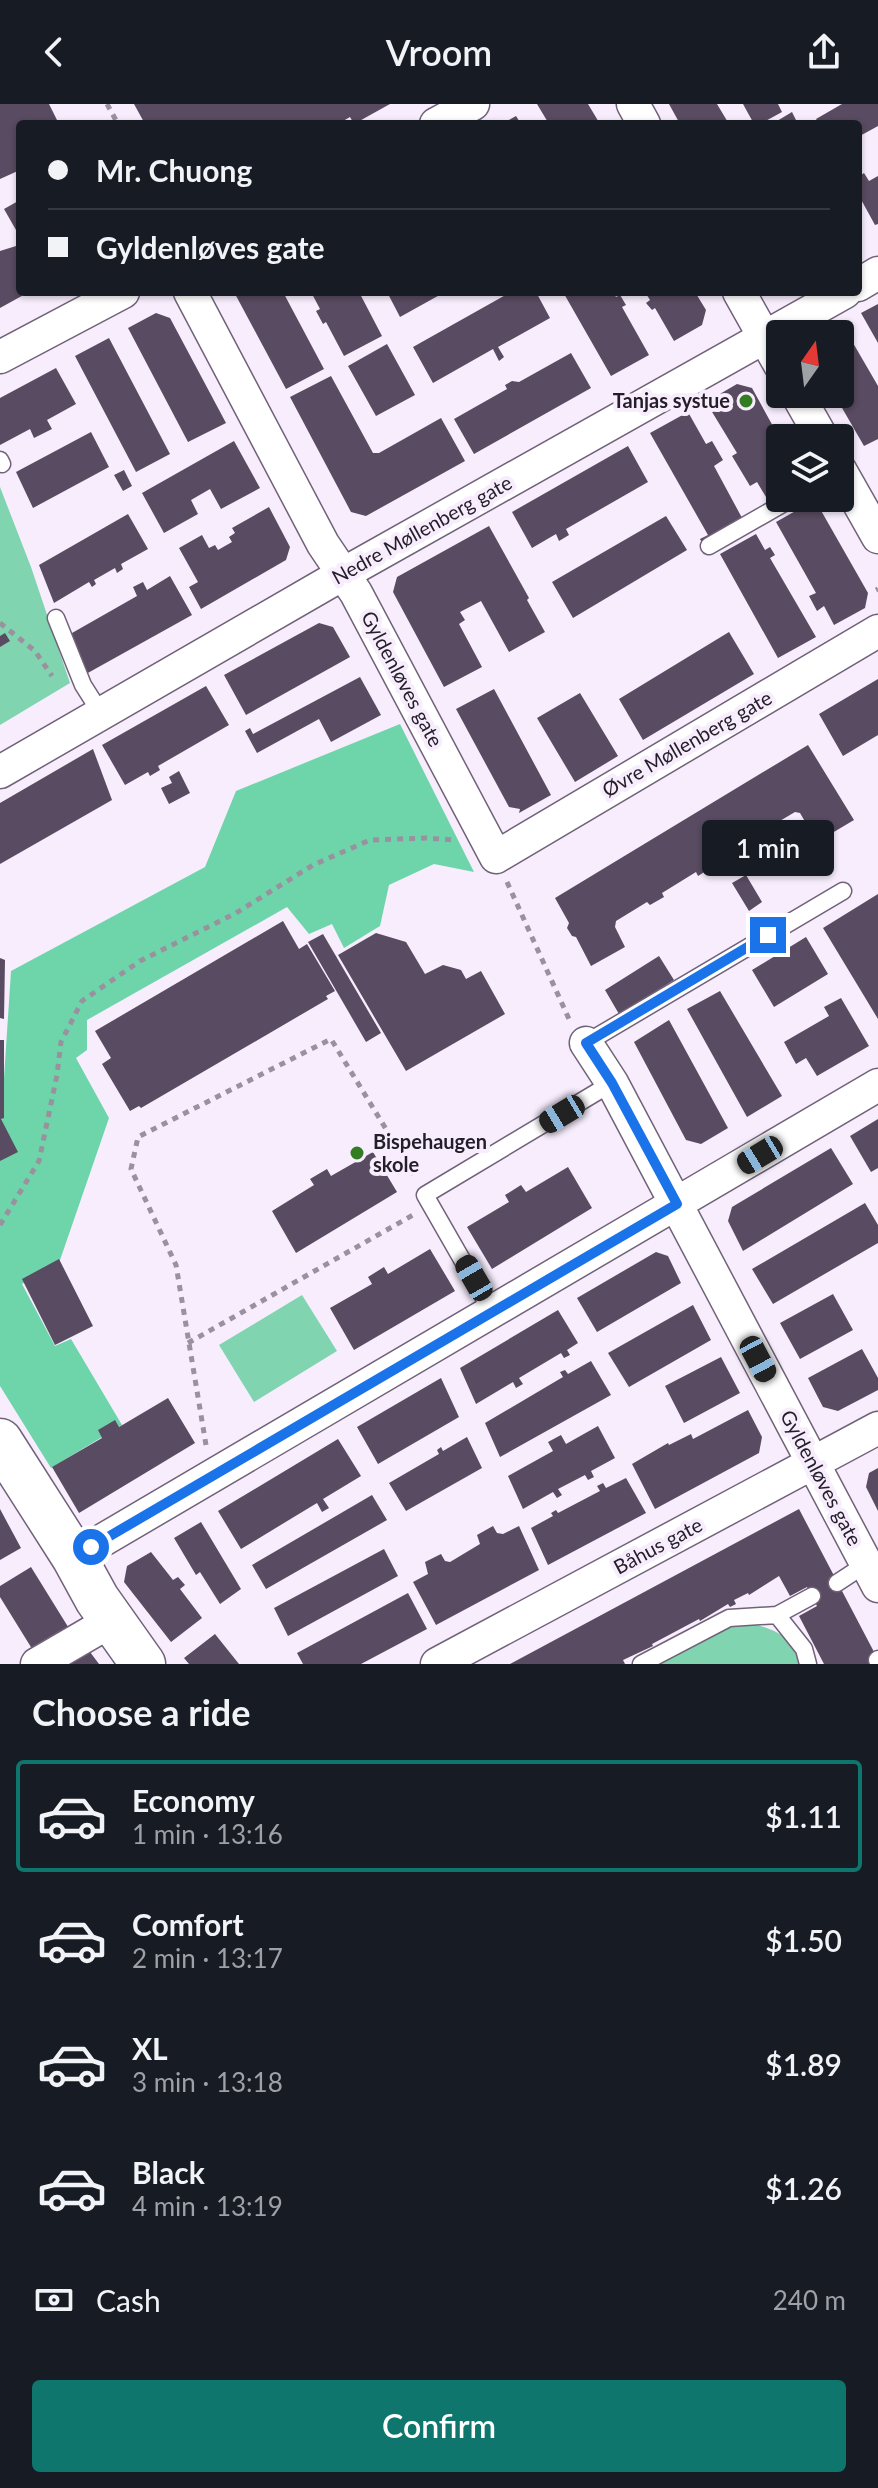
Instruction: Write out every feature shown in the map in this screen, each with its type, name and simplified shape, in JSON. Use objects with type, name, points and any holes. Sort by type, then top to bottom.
[{"type":"street","points":[[443,120],[473,104]]},
{"type":"street","points":[[0,357],[115,296]]},
{"type":"street","name":"Gyldenløves gate","points":[[192,296],[323,544],[356,593],[496,857]]},
{"type":"street","points":[[741,296],[766,340]]},
{"type":"street","name":"Nedre Møllenberg gate","points":[[810,320],[840,296]]},
{"type":"street","name":"Nedre Møllenberg gate","points":[[0,772],[343,574],[766,354]]},
{"type":"street","points":[[854,495],[878,537]]},
{"type":"street","name":"Øvre Møllenberg gate","points":[[496,857],[878,631]]},
{"type":"street","name":"Gyldenløves gate","points":[[586,1043],[612,1083],[813,1463],[874,1569]]},
{"type":"street","points":[[74,1557],[878,1085]]},
{"type":"street","name":"Båhus gate","points":[[437,1664],[878,1428]]},
{"type":"street","points":[[6,1464],[74,1557],[111,1621],[143,1664]]},
{"type":"street","points":[[37,1664],[111,1621]]},
{"type":"lane","points":[[709,546],[768,512]]},
{"type":"lane","points":[[56,618],[95,719]]},
{"type":"lane","points":[[586,1043],[843,891]]},
{"type":"lane","points":[[492,1312],[428,1200],[612,1083]]},
{"type":"lane","points":[[837,1583],[874,1569]]},
{"type":"lane","points":[[641,1664],[729,1618],[777,1615],[812,1596]]},
{"type":"lane","points":[[777,1615],[804,1649],[808,1664]]},
{"type":"path","points":[[0,623],[35,651],[65,696],[95,719]]},
{"type":"path","points":[[0,1225],[39,1161],[61,1042],[82,1001],[140,961],[236,913],[313,865],[370,840],[427,838],[471,842],[496,857],[570,1019],[586,1043]]},
{"type":"path","points":[[188,1343],[428,1200],[331,1039],[138,1137],[131,1169],[176,1265],[188,1343],[206,1446]]},
{"type":"green space","points":[[0,487],[70,683],[0,725]]},
{"type":"green space","points":[[400,724],[474,872],[434,864],[389,885],[380,926],[344,948],[332,924],[309,934],[287,907],[87,1020],[87,1050],[76,1058],[109,1118],[59,1263],[22,1284],[55,1346],[71,1339],[122,1425],[51,1468],[0,1386],[0,1139],[11,971],[205,867],[236,791]]},
{"type":"green space","points":[[302,1295],[337,1351],[254,1402],[219,1345]]},
{"type":"green space","points":[[757,1625],[785,1638],[801,1664],[651,1664],[729,1627]]},
{"type":"building","points":[[0,104],[49,104],[57,120],[16,120],[16,172],[0,179]]},
{"type":"building","points":[[134,104],[390,104],[361,120],[352,120],[350,117],[345,120],[143,120]]},
{"type":"building","points":[[537,104],[588,104],[598,120],[547,120]]},
{"type":"building","points":[[669,104],[717,104],[727,120],[678,120]]},
{"type":"building","points":[[743,104],[778,104],[782,112],[767,120],[752,120]]},
{"type":"building","points":[[842,104],[878,104],[878,126],[862,135],[862,120],[816,119]]},
{"type":"building","points":[[792,112],[796,120],[779,120]]},
{"type":"building","points":[[862,174],[869,181],[878,176],[878,224],[875,225],[862,201]]},
{"type":"building","points":[[16,202],[16,230],[4,209]]},
{"type":"building","points":[[16,246],[16,296],[22,296],[0,308],[0,251]]},
{"type":"building","points":[[236,296],[285,296],[324,369],[286,389]]},
{"type":"building","points":[[313,296],[361,296],[382,336],[344,356],[326,322],[323,324],[316,311],[320,309]]},
{"type":"building","points":[[389,296],[438,296],[400,317]]},
{"type":"building","points":[[504,296],[538,296],[550,318],[498,347],[504,357],[499,361],[493,349],[433,383],[413,347]]},
{"type":"building","points":[[565,296],[621,296],[626,305],[622,307],[649,355],[611,376]]},
{"type":"building","points":[[648,296],[697,296],[706,310],[702,325],[674,341],[655,308],[652,310],[646,303],[650,300]]},
{"type":"building","points":[[878,304],[878,343],[861,313]]},
{"type":"building","points":[[156,313],[170,318],[226,423],[188,442],[128,328]]},
{"type":"building","points":[[109,338],[170,454],[136,472],[75,356]]},
{"type":"building","points":[[387,344],[415,395],[376,416],[348,366]]},
{"type":"building","points":[[854,345],[878,386],[878,439],[864,446],[842,408],[854,408]]},
{"type":"building","points":[[571,353],[591,388],[474,454],[454,419],[507,389],[505,385],[512,381],[519,382]]},
{"type":"building","points":[[56,368],[76,404],[47,420],[52,429],[34,438],[30,429],[0,445],[0,398]]},
{"type":"building","points":[[331,376],[373,453],[379,453],[441,418],[465,461],[366,516],[351,512],[290,397]]},
{"type":"building","points":[[737,384],[752,388],[772,424],[766,424],[766,497],[757,482],[750,486],[732,456],[737,453],[706,402]]},
{"type":"building","points":[[688,412],[706,444],[712,441],[723,460],[714,466],[748,529],[707,552],[700,539],[708,535],[650,433]]},
{"type":"building","points":[[91,432],[109,467],[33,508],[16,472]]},
{"type":"building","points":[[234,441],[260,488],[221,509],[210,489],[191,500],[198,514],[164,533],[142,493]]},
{"type":"building","points":[[628,446],[648,482],[566,529],[569,535],[559,541],[556,534],[532,548],[512,512]]},
{"type":"building","points":[[124,470],[132,486],[123,491],[114,475]]},
{"type":"building","points":[[269,507],[290,547],[286,560],[201,609],[189,587],[198,582],[179,548],[202,535],[209,548],[215,545],[218,550],[232,542],[229,537],[235,533],[232,528]]},
{"type":"building","points":[[794,512],[822,512],[868,593],[865,608],[834,625],[824,606],[817,611],[809,596],[816,593],[776,522]]},
{"type":"building","points":[[128,514],[148,549],[121,564],[123,569],[117,573],[115,568],[94,580],[96,584],[92,587],[89,582],[54,603],[39,565]]},
{"type":"building","points":[[666,516],[687,550],[573,618],[552,582]]},
{"type":"building","points":[[489,526],[545,632],[509,652],[481,601],[460,612],[465,620],[459,624],[482,667],[444,687],[393,592],[397,577]]},
{"type":"building","points":[[756,534],[765,550],[770,547],[775,555],[770,558],[816,637],[778,658],[720,554]]},
{"type":"building","points":[[170,576],[192,615],[86,674],[65,637],[137,596],[133,587],[143,582],[147,590]]},
{"type":"building","points":[[319,623],[333,627],[350,657],[246,715],[224,675]]},
{"type":"building","points":[[729,632],[754,674],[643,740],[619,699]]},
{"type":"building","points":[[5,633],[10,641],[0,647],[0,636]]},
{"type":"building","points":[[360,677],[381,715],[331,742],[319,719],[257,753],[245,731],[250,728],[253,734]]},
{"type":"building","points":[[878,679],[878,735],[843,756],[819,714]]},
{"type":"building","points":[[206,686],[229,725],[158,766],[160,770],[150,776],[148,772],[125,785],[102,745]]},
{"type":"building","points":[[494,689],[551,795],[519,813],[520,809],[509,807],[456,709]]},
{"type":"building","points":[[580,693],[618,756],[575,782],[537,718]]},
{"type":"building","points":[[808,745],[854,820],[817,842],[800,813],[795,812],[744,842],[752,855],[739,863],[732,851],[712,862],[714,866],[698,876],[696,872],[662,893],[664,897],[650,905],[647,902],[616,921],[615,927],[625,947],[591,966],[576,937],[567,928],[569,923],[555,898]]},
{"type":"building","points":[[93,749],[112,800],[0,864],[0,803]]},
{"type":"building","points":[[179,771],[190,793],[169,804],[161,788],[172,783],[169,777]]},
{"type":"building","points":[[746,875],[762,902],[749,911],[732,883]]},
{"type":"building","points":[[878,894],[878,1019],[823,928]]},
{"type":"building","points":[[283,921],[299,949],[307,944],[335,991],[326,996],[328,999],[141,1108],[139,1106],[130,1111],[102,1064],[111,1058],[95,1031]]},
{"type":"building","points":[[376,933],[406,942],[425,974],[443,965],[461,970],[466,979],[481,971],[505,1014],[406,1071],[338,955]]},
{"type":"building","points":[[323,934],[381,1033],[366,1042],[308,942]]},
{"type":"building","points":[[806,937],[828,974],[774,1007],[752,970]]},
{"type":"building","points":[[659,956],[674,980],[619,1014],[605,990]]},
{"type":"building","points":[[0,958],[5,960],[4,1019],[0,1018]]},
{"type":"building","points":[[720,991],[782,1096],[747,1117],[687,1009]]},
{"type":"building","points":[[841,998],[869,1046],[817,1076],[806,1058],[796,1064],[784,1042],[829,1016],[824,1007]]},
{"type":"building","points":[[669,1020],[728,1128],[701,1144],[686,1140],[634,1042]]},
{"type":"building","points":[[0,1040],[4,1040],[4,1118],[1,1119],[18,1152],[0,1161]]},
{"type":"building","points":[[878,1119],[878,1168],[871,1172],[850,1136]]},
{"type":"building","points":[[831,1148],[853,1184],[743,1251],[728,1221],[732,1207]]},
{"type":"building","points":[[373,1152],[397,1192],[296,1253],[272,1211],[314,1185],[310,1179],[327,1169],[331,1176]]},
{"type":"building","points":[[568,1167],[592,1208],[492,1269],[467,1227],[509,1202],[505,1195],[521,1185],[526,1192]]},
{"type":"building","points":[[865,1203],[878,1225],[878,1243],[773,1304],[752,1269]]},
{"type":"building","points":[[430,1249],[455,1291],[354,1350],[330,1308],[372,1284],[368,1277],[384,1267],[388,1274]]},
{"type":"building","points":[[656,1252],[668,1256],[681,1283],[597,1332],[577,1298]]},
{"type":"building","points":[[59,1259],[93,1326],[55,1345],[22,1279]]},
{"type":"building","points":[[833,1294],[853,1330],[800,1359],[780,1323]]},
{"type":"building","points":[[693,1305],[711,1340],[629,1387],[608,1353]]},
{"type":"building","points":[[558,1310],[578,1343],[567,1350],[570,1355],[564,1358],[561,1353],[519,1378],[523,1384],[516,1388],[513,1382],[476,1404],[460,1368]]},
{"type":"building","points":[[862,1349],[878,1378],[878,1390],[838,1411],[823,1407],[808,1378]]},
{"type":"building","points":[[721,1357],[740,1393],[684,1423],[665,1386]]},
{"type":"building","points":[[591,1361],[611,1395],[500,1457],[485,1423],[563,1377],[560,1372],[565,1370],[568,1374]]},
{"type":"building","points":[[441,1378],[459,1417],[378,1464],[357,1427]]},
{"type":"building","points":[[168,1398],[195,1443],[79,1513],[52,1467],[102,1438],[98,1430],[115,1420],[119,1427]]},
{"type":"building","points":[[748,1410],[762,1437],[759,1453],[655,1509],[632,1464],[668,1443],[691,1434],[693,1439]]},
{"type":"building","points":[[598,1426],[615,1458],[591,1471],[594,1477],[588,1480],[585,1475],[558,1489],[562,1495],[557,1498],[553,1492],[523,1509],[508,1476],[553,1451],[548,1442],[561,1435],[566,1444]]},
{"type":"building","points":[[467,1437],[482,1468],[406,1511],[389,1483],[439,1454],[437,1450],[441,1447],[443,1451]]},
{"type":"building","points":[[338,1439],[361,1476],[323,1499],[329,1508],[322,1512],[317,1503],[241,1549],[218,1511]]},
{"type":"building","points":[[878,1468],[878,1511],[866,1487],[869,1473]]},
{"type":"building","points":[[626,1478],[646,1513],[548,1565],[531,1528],[553,1516],[551,1513],[556,1510],[558,1513],[600,1491],[597,1486],[603,1483],[606,1488]]},
{"type":"building","points":[[372,1495],[387,1520],[266,1589],[252,1565]]},
{"type":"building","points":[[0,1509],[21,1548],[0,1560]]},
{"type":"building","points":[[799,1509],[878,1664],[824,1664],[799,1616],[817,1606],[807,1587],[790,1596],[779,1576],[749,1595],[734,1600],[736,1604],[730,1607],[728,1604],[623,1660],[625,1664],[510,1664]]},
{"type":"building","points":[[201,1522],[241,1589],[220,1604],[200,1572],[196,1575],[174,1538]]},
{"type":"building","points":[[493,1526],[497,1533],[503,1534],[519,1526],[539,1570],[436,1625],[413,1582],[428,1574],[425,1562],[441,1554],[445,1561],[450,1562],[480,1544],[477,1535]]},
{"type":"building","points":[[384,1549],[398,1576],[288,1636],[274,1608]]},
{"type":"building","points":[[151,1552],[173,1580],[178,1577],[185,1585],[180,1589],[202,1618],[171,1642],[124,1582],[127,1566]]},
{"type":"building","points":[[31,1567],[70,1630],[34,1652],[0,1597],[0,1586]]},
{"type":"building","points":[[408,1593],[427,1629],[361,1664],[303,1664],[297,1653]]},
{"type":"building","points":[[215,1634],[239,1664],[189,1664],[184,1658]]},
{"type":"building","points":[[87,1648],[99,1664],[67,1664]]},
{"type":"place","name":"Tanjas systue","points":[[746,401]]},
{"type":"place","name":"Bispehaugen skole","points":[[357,1153]]},
{"type":"route","points":[[91,1547],[677,1204],[612,1083],[586,1043],[768,935]]}]
